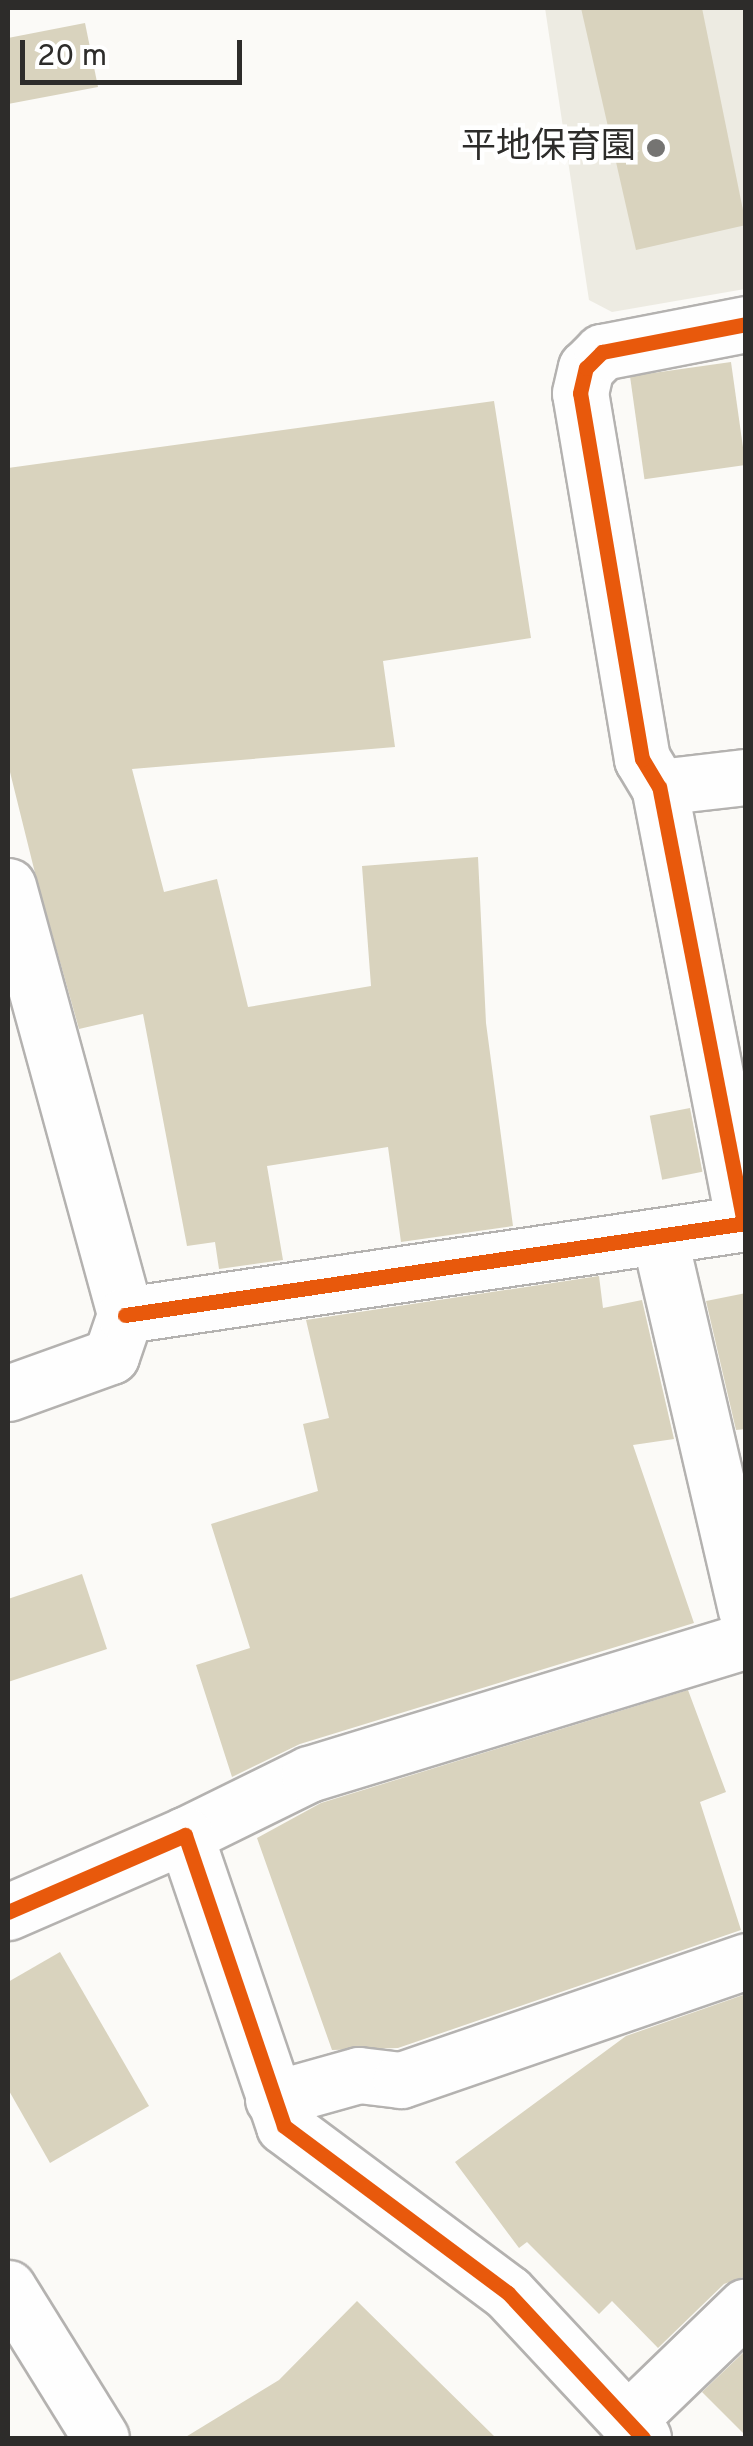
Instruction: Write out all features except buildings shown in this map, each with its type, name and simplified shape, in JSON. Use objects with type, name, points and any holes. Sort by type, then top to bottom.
[{"type":"street","points":[[125,1315],[745,1223],[658,787],[642,759],[580,393],[586,368],[602,352],[746,324]]},
{"type":"street","points":[[658,787],[746,776]]},
{"type":"street","points":[[8,886],[30,1069],[125,1315],[111,1356],[8,1393]]},
{"type":"street","points":[[659,1236],[746,1610]]},
{"type":"street","points":[[8,1912],[185,1836],[309,1774],[746,1640]]},
{"type":"street","points":[[185,1836],[284,2126],[508,2293],[635,2430],[746,2306]]},
{"type":"street","points":[[274,2100],[359,2075],[401,2080],[746,1961]]},
{"type":"street","points":[[8,2288],[101,2438]]},
{"type":"shaded area","name":"平地保育園","points":[[545,8],[745,8],[745,289],[612,312],[589,300]]},
{"type":"cycle path","points":[[744,1223],[659,787],[642,759],[580,393],[586,368],[602,352],[746,324]]},
{"type":"cycle path","points":[[125,1315],[746,1223]]},
{"type":"cycle path","points":[[8,1912],[185,1835],[284,2126],[508,2293],[643,2438]]},
{"type":"place","name":"平地保育園","points":[[656,148]]}]
